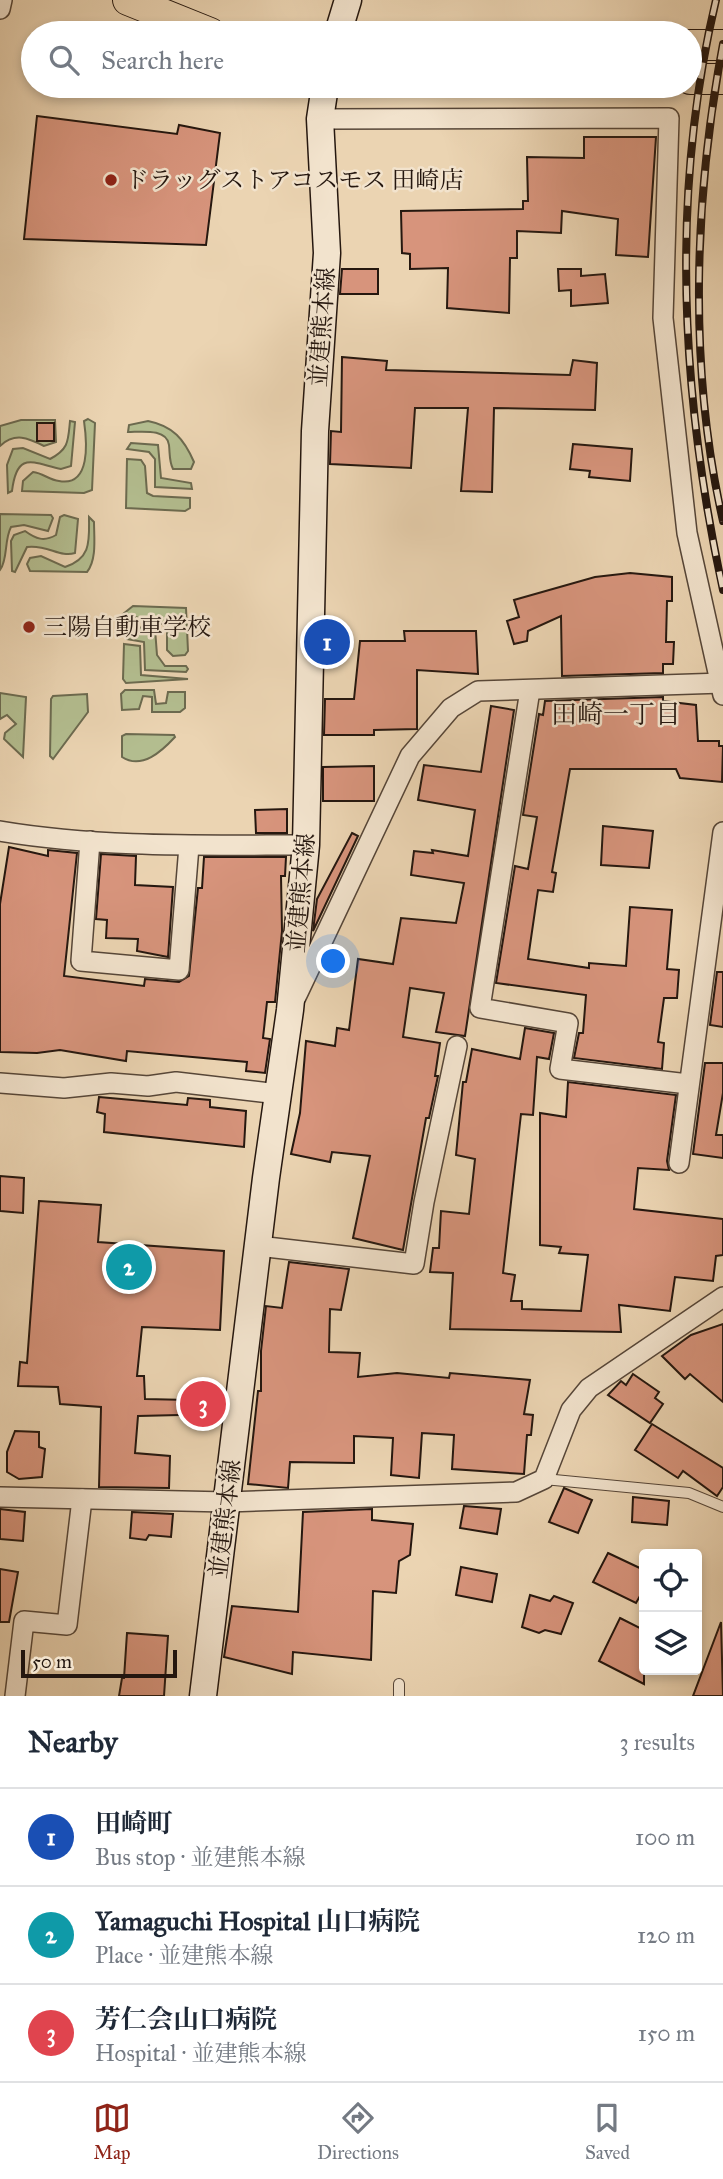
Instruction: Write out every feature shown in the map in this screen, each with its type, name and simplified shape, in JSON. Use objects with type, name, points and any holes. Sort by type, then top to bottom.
[{"type":"main road","points":[[128,0],[181,21]]},
{"type":"main road","points":[[342,21],[348,0]]},
{"type":"main road","points":[[702,45],[723,45]]},
{"type":"main road","points":[[702,79],[723,79]]},
{"type":"main road","name":"並建熊本線","points":[[203,1696],[290,1010],[306,845],[315,431],[327,253],[320,119],[323,98]]},
{"type":"street","points":[[0,9],[2,0]]},
{"type":"street","points":[[290,1010],[410,756],[451,708],[478,691],[722,687],[687,533],[663,318],[669,118],[320,119]]},
{"type":"street","points":[[530,690],[480,1008],[568,1023],[560,1069],[688,1084]]},
{"type":"street","points":[[0,831],[90,841],[189,846],[306,845]]},
{"type":"street","points":[[679,1163],[723,832]]},
{"type":"street","points":[[90,841],[81,961],[179,970],[189,846]]},
{"type":"street","points":[[258,1246],[414,1264],[424,1202],[457,1046]]},
{"type":"street","points":[[0,1083],[64,1088],[111,1083],[148,1086],[176,1082],[278,1094]]},
{"type":"street","points":[[0,1497],[227,1502],[516,1492],[532,1487],[544,1479],[571,1410],[589,1388],[723,1297]]},
{"type":"street","points":[[15,1696],[24,1621],[67,1625],[82,1499]]},
{"type":"lane","points":[[544,1479],[689,1493],[723,1507]]},
{"type":"lane","points":[[399,1684],[399,1696]]},
{"type":"green space","points":[[88,419],[95,423],[92,490],[84,493],[22,491],[23,481],[33,472],[59,481],[69,481],[77,477],[85,461],[84,421]]},
{"type":"green space","points":[[21,420],[55,420],[56,442],[44,446],[16,438],[0,446],[0,426]]},
{"type":"green space","points":[[70,421],[75,422],[71,466],[61,469],[28,462],[22,464],[14,478],[12,491],[8,493],[7,465],[13,449],[23,448],[50,459],[61,452],[66,444]]},
{"type":"green space","points":[[148,421],[164,426],[182,440],[194,462],[191,469],[173,469],[169,445],[159,433],[128,432],[129,425]]},
{"type":"green space","points":[[131,443],[158,445],[161,478],[191,483],[192,489],[155,487],[155,459],[149,452],[127,449]]},
{"type":"green space","points":[[127,459],[141,460],[145,466],[147,493],[153,496],[190,498],[190,508],[185,511],[126,508]]},
{"type":"green space","points":[[0,514],[51,515],[53,518],[48,531],[24,525],[11,527],[0,570]]},
{"type":"green space","points":[[64,515],[78,519],[75,553],[64,554],[41,547],[27,547],[15,572],[12,571],[11,541],[14,535],[25,531],[40,539],[52,537],[56,535],[60,517]]},
{"type":"green space","points":[[89,517],[94,522],[94,548],[87,572],[30,571],[27,564],[30,558],[41,556],[65,567],[80,559],[87,547]]},
{"type":"green space","points":[[133,606],[186,608],[188,651],[185,655],[173,656],[167,650],[167,630],[163,624],[123,614]]},
{"type":"green space","points":[[129,628],[155,629],[157,655],[165,666],[186,666],[186,672],[145,670],[144,642],[127,639],[123,634]]},
{"type":"green space","points":[[124,644],[140,646],[141,675],[188,679],[126,683],[123,679]]},
{"type":"green space","points":[[125,690],[154,690],[156,704],[166,703],[168,692],[185,692],[185,708],[180,712],[152,712],[152,697],[143,696],[139,709],[122,710],[121,694]]},
{"type":"green space","points":[[0,693],[26,697],[23,757],[4,739],[5,733],[16,724],[7,715],[0,719]]},
{"type":"green space","points":[[87,694],[88,712],[53,759],[50,756],[51,699],[53,696]]},
{"type":"green space","points":[[122,736],[175,737],[158,753],[137,761],[122,757]]},
{"type":"building","points":[[37,116],[177,134],[179,125],[220,133],[206,245],[24,239]]},
{"type":"building","points":[[584,137],[656,137],[648,257],[616,255],[618,219],[562,211],[561,233],[517,231],[517,258],[510,258],[509,313],[447,308],[448,268],[410,269],[410,254],[402,253],[401,211],[523,209],[523,201],[528,201],[527,157],[584,158]]},
{"type":"building","points":[[342,269],[378,269],[378,294],[340,294]]},
{"type":"building","points":[[558,269],[581,269],[581,276],[605,274],[608,303],[571,306],[571,290],[559,291]]},
{"type":"building","points":[[342,357],[387,361],[386,370],[570,375],[573,360],[597,363],[595,410],[494,408],[492,492],[461,491],[468,408],[415,408],[411,468],[330,464],[331,431],[341,432]]},
{"type":"building","points":[[37,423],[54,423],[54,441],[37,441]]},
{"type":"building","points":[[573,444],[632,449],[630,481],[589,477],[590,471],[570,469]]},
{"type":"building","points":[[630,573],[672,577],[672,601],[667,601],[666,642],[674,642],[673,664],[663,664],[663,673],[562,676],[561,616],[528,631],[527,641],[514,644],[507,621],[519,617],[514,600],[595,577]]},
{"type":"building","points":[[404,631],[476,631],[478,674],[417,670],[417,729],[374,730],[374,735],[324,735],[325,699],[354,699],[360,641],[405,641]]},
{"type":"building","points":[[663,697],[663,701],[696,705],[698,741],[719,741],[719,746],[723,746],[722,782],[680,778],[676,769],[570,769],[552,872],[556,873],[553,892],[538,890],[528,959],[589,968],[589,963],[626,966],[630,907],[672,910],[667,969],[679,970],[677,998],[664,998],[658,1042],[664,1043],[662,1069],[574,1058],[579,1033],[583,1033],[586,995],[496,983],[515,866],[528,869],[537,817],[523,815],[539,714],[543,715],[545,701]]},
{"type":"building","points":[[491,706],[514,710],[465,1036],[436,1032],[444,993],[410,988],[403,1037],[440,1043],[435,1076],[438,1076],[429,1118],[426,1118],[403,1250],[353,1238],[370,1156],[332,1152],[330,1162],[291,1154],[300,1113],[306,1041],[335,1046],[337,1028],[349,1030],[358,959],[393,964],[401,918],[456,923],[464,883],[411,875],[414,851],[433,853],[432,850],[468,856],[475,810],[418,800],[424,765],[481,772]]},
{"type":"building","points":[[374,766],[374,801],[323,801],[323,767]]},
{"type":"building","points":[[287,809],[287,833],[256,833],[255,810]]},
{"type":"building","points":[[603,826],[653,831],[649,868],[601,865]]},
{"type":"building","points":[[352,833],[358,836],[313,931],[317,899]]},
{"type":"building","points":[[9,847],[48,856],[48,850],[77,853],[64,976],[144,986],[145,979],[179,982],[189,976],[204,857],[286,857],[285,876],[281,876],[282,931],[275,1002],[267,1002],[263,1038],[270,1039],[265,1073],[246,1071],[247,1062],[127,1051],[126,1061],[60,1050],[37,1053],[0,1052],[0,904]]},
{"type":"building","points":[[101,854],[136,856],[135,885],[173,887],[168,957],[137,951],[138,939],[106,938],[107,920],[96,919]]},
{"type":"building","points":[[717,972],[723,972],[723,1027],[710,1025]]},
{"type":"building","points":[[525,1028],[554,1033],[549,1059],[537,1057],[533,1115],[521,1114],[503,1273],[515,1275],[511,1301],[522,1301],[522,1309],[581,1311],[588,1255],[559,1253],[561,1247],[540,1245],[540,1113],[566,1117],[568,1082],[676,1095],[667,1161],[669,1170],[638,1168],[634,1209],[723,1219],[723,1255],[716,1256],[713,1281],[675,1277],[670,1311],[619,1305],[621,1332],[450,1329],[453,1273],[430,1272],[433,1248],[439,1248],[441,1211],[469,1214],[475,1159],[456,1155],[463,1082],[466,1082],[472,1049],[520,1059]]},
{"type":"building","points":[[705,1063],[723,1063],[723,1093],[716,1135],[723,1135],[723,1158],[693,1154]]},
{"type":"building","points":[[99,1097],[187,1105],[188,1098],[210,1100],[210,1107],[246,1111],[244,1147],[104,1132],[105,1114],[97,1112]]},
{"type":"building","points":[[0,1176],[24,1178],[23,1213],[0,1211]]},
{"type":"building","points":[[39,1201],[101,1205],[98,1242],[224,1251],[220,1330],[142,1327],[137,1376],[144,1376],[145,1399],[189,1400],[190,1388],[224,1392],[221,1414],[138,1416],[135,1453],[170,1456],[169,1488],[99,1487],[101,1407],[60,1404],[58,1387],[18,1386],[20,1362],[27,1363]]},
{"type":"building","points":[[289,1262],[349,1269],[341,1310],[330,1309],[329,1352],[360,1353],[358,1377],[397,1373],[449,1378],[450,1373],[530,1380],[524,1414],[533,1415],[531,1435],[527,1435],[524,1474],[452,1469],[454,1435],[422,1433],[419,1478],[391,1475],[393,1438],[354,1436],[354,1463],[290,1462],[288,1488],[248,1484],[258,1391],[261,1391],[261,1351],[266,1306],[282,1308]]},
{"type":"building","points":[[723,1324],[723,1402],[690,1374],[685,1379],[662,1356],[691,1335]]},
{"type":"building","points":[[633,1374],[659,1392],[655,1398],[663,1404],[650,1423],[608,1395],[621,1381],[626,1385]]},
{"type":"building","points":[[652,1424],[723,1468],[723,1487],[717,1496],[683,1471],[678,1478],[635,1450]]},
{"type":"building","points":[[15,1431],[39,1432],[39,1447],[45,1449],[42,1477],[19,1479],[7,1472],[7,1452]]},
{"type":"building","points":[[564,1488],[592,1500],[578,1533],[549,1522]]},
{"type":"building","points":[[633,1497],[669,1501],[667,1525],[632,1522]]},
{"type":"building","points":[[464,1506],[501,1509],[497,1534],[460,1528]]},
{"type":"building","points":[[0,1509],[25,1512],[23,1541],[0,1539]]},
{"type":"building","points":[[372,1509],[372,1520],[413,1524],[410,1555],[399,1561],[396,1593],[373,1591],[371,1660],[293,1652],[292,1674],[224,1657],[232,1606],[298,1612],[303,1512]]},
{"type":"building","points":[[132,1512],[173,1514],[171,1537],[149,1535],[146,1540],[130,1538]]},
{"type":"building","points":[[608,1553],[639,1568],[639,1598],[636,1603],[593,1582]]},
{"type":"building","points":[[461,1567],[497,1574],[492,1602],[456,1595]]},
{"type":"building","points":[[0,1569],[18,1572],[9,1622],[0,1622]]},
{"type":"building","points":[[530,1595],[550,1601],[554,1596],[573,1603],[561,1634],[545,1630],[539,1633],[522,1627]]},
{"type":"building","points":[[620,1618],[639,1628],[639,1675],[644,1675],[644,1684],[599,1661]]},
{"type":"building","points":[[721,1622],[723,1696],[693,1696]]},
{"type":"building","points":[[127,1633],[168,1636],[164,1696],[119,1696],[124,1678]]},
{"type":"railway","points":[[702,68],[716,0]]},
{"type":"railway","points":[[723,44],[706,162],[699,283],[704,404],[723,521]]},
{"type":"railway","points":[[698,98],[687,221],[686,295],[698,443],[723,590]]},
{"type":"place","name":"ドラッグストアコスモス 田崎店","points":[[111,180]]},
{"type":"place","name":"三陽自動車学校","points":[[29,627]]},
{"type":"place","name":"田崎町","points":[[327,642]]},
{"type":"place","name":"Yamaguchi Hospital 山口病院","points":[[129,1267]]},
{"type":"place","name":"芳仁会山口病院","points":[[203,1404]]},
{"type":"district","name":"田崎一丁目","points":[[616,714]]}]
